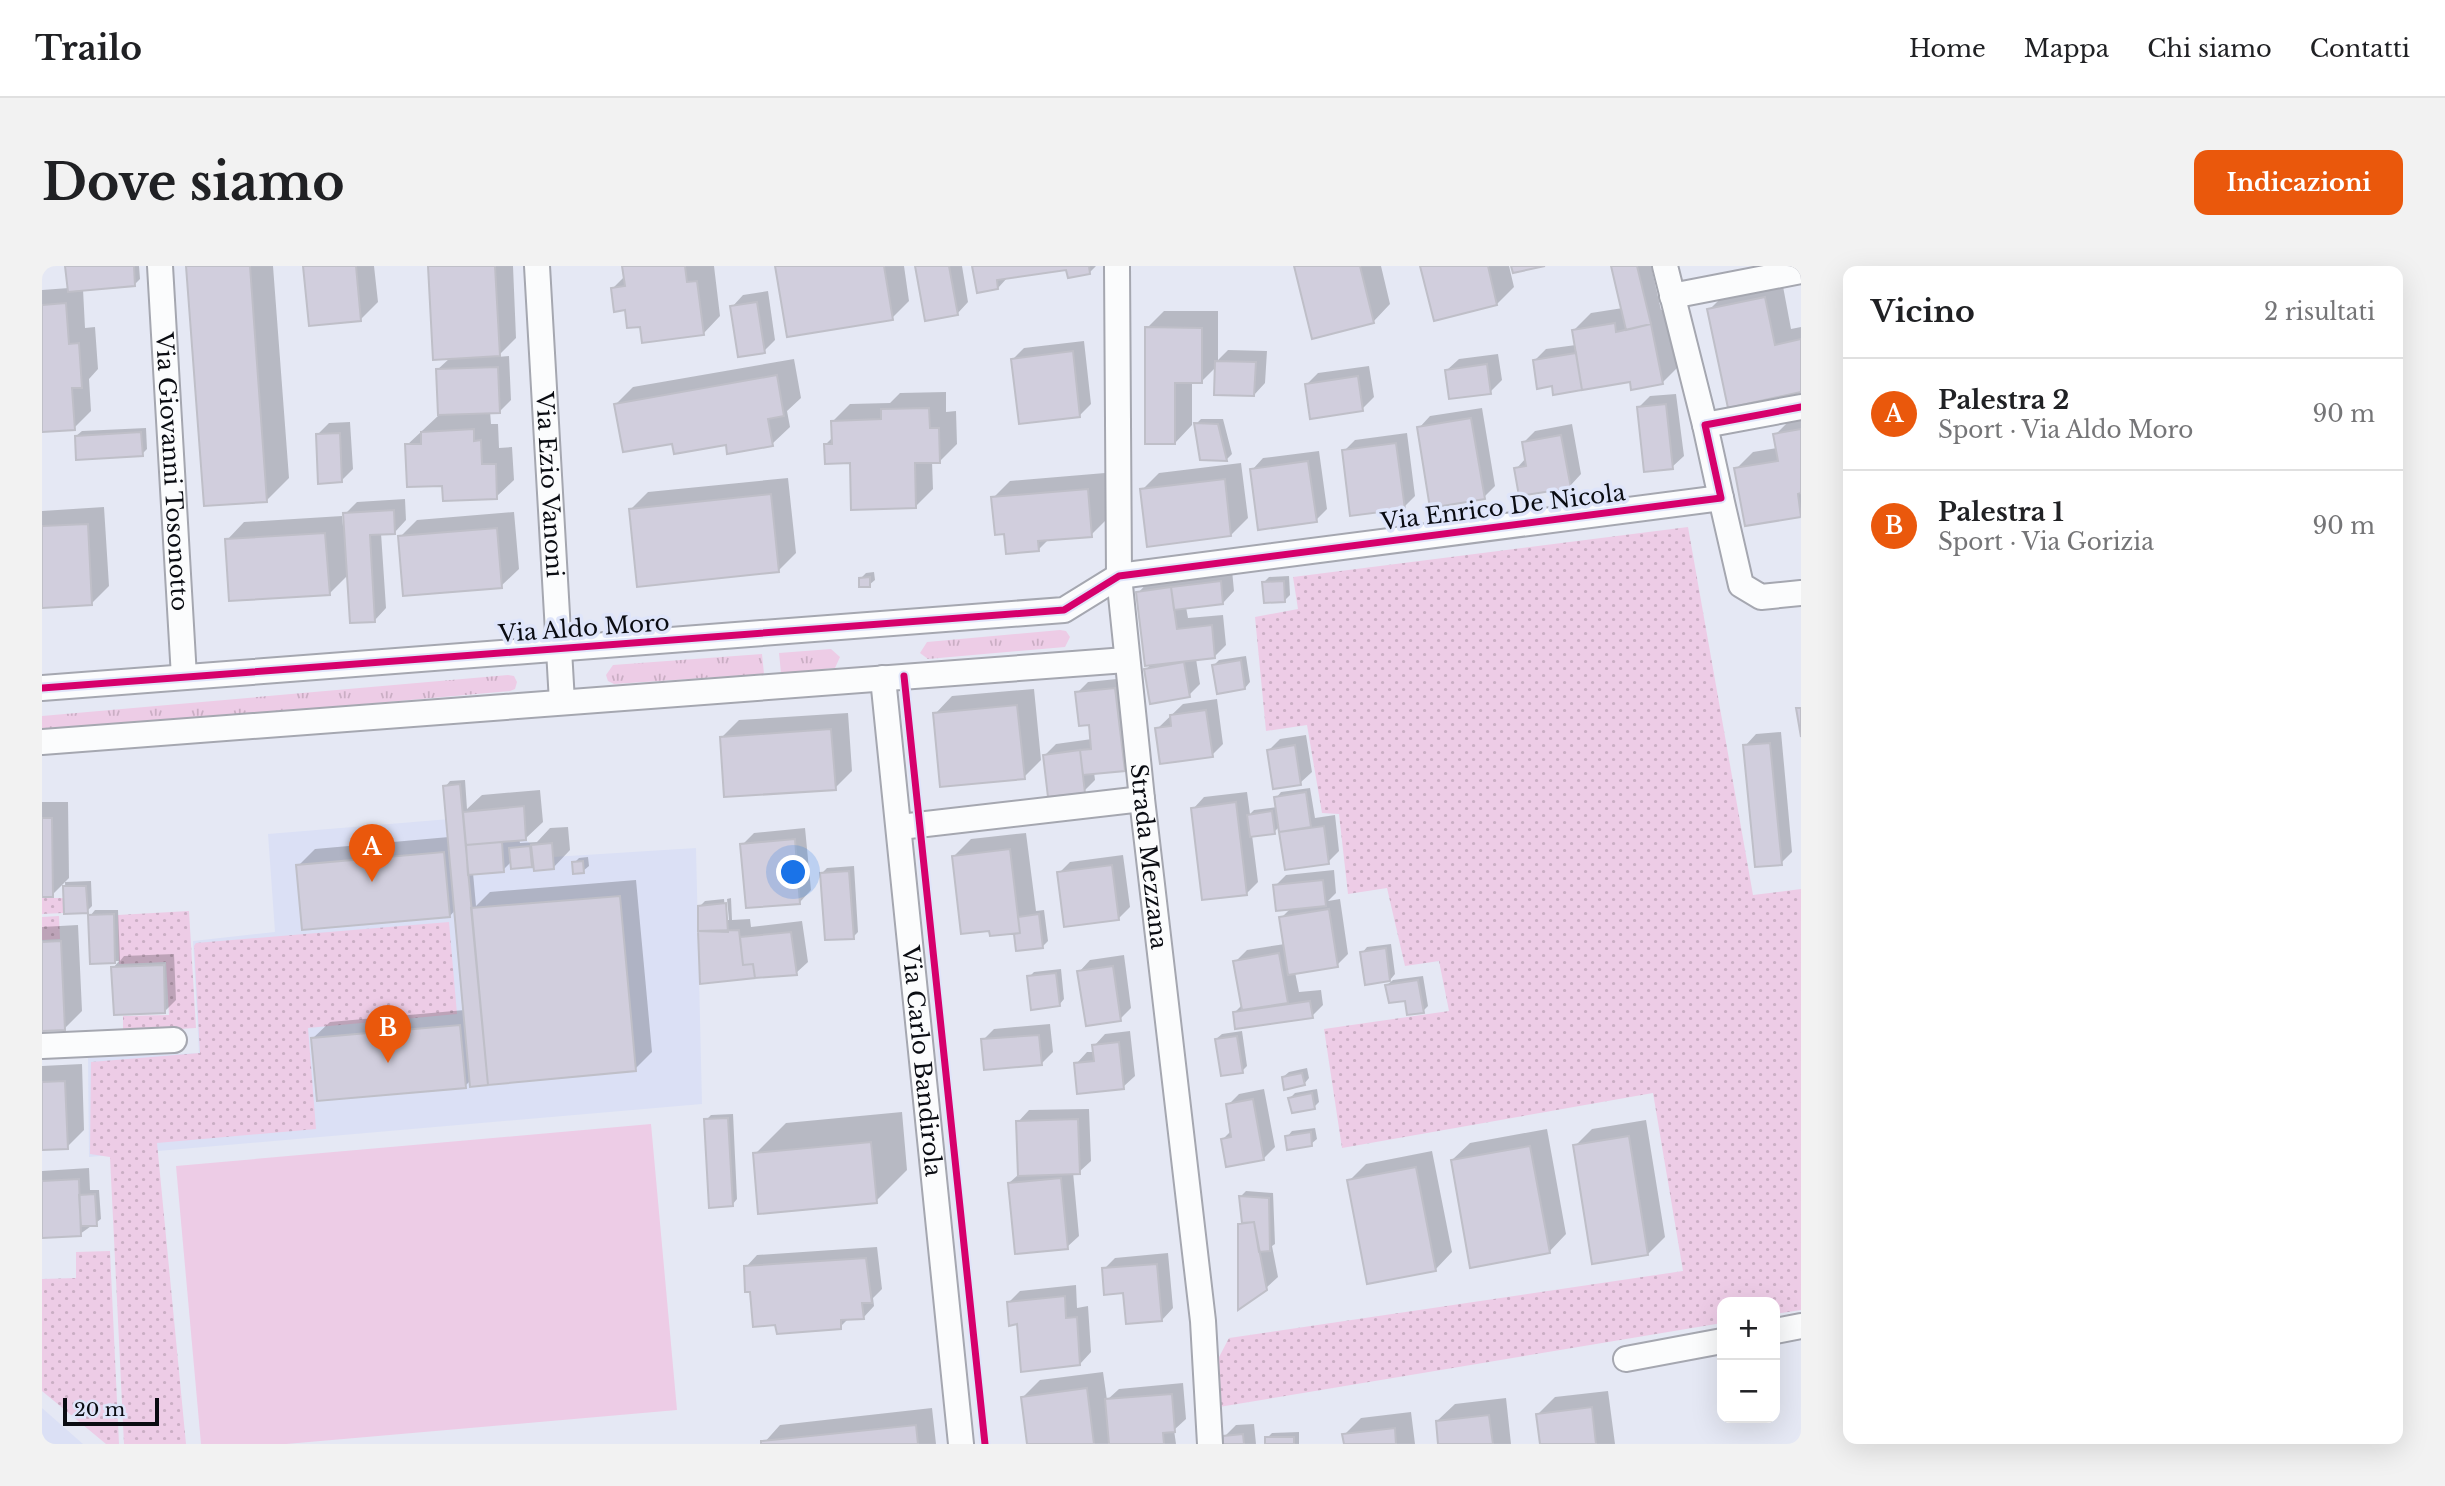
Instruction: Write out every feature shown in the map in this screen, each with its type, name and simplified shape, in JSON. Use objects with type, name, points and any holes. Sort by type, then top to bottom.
[{"type":"street","name":"Via Giovanni Tosonotto","points":[[160,266],[184,677]]},
{"type":"street","name":"Via Ezio Vanoni","points":[[537,266],[562,702]]},
{"type":"street","name":"Strada Mezzana","points":[[1117,266],[1119,576],[1126,660],[1203,1321],[1210,1444]]},
{"type":"street","points":[[1665,266],[1741,585],[1761,597],[1801,593]]},
{"type":"street","points":[[1672,296],[1801,271]]},
{"type":"street","points":[[1705,425],[1801,407]]},
{"type":"street","name":"Via Enrico De Nicola","points":[[1119,576],[1721,498]]},
{"type":"street","name":"Via Aldo Moro","points":[[42,688],[1063,610],[1119,576]]},
{"type":"street","points":[[42,742],[1126,660]]},
{"type":"street","name":"Via Carlo Bandirola","points":[[883,678],[961,1444]]},
{"type":"street","points":[[900,827],[1142,799]]},
{"type":"street","points":[[42,1046],[174,1040]]},
{"type":"street","points":[[1780,1330],[1801,1326]]},
{"type":"street","points":[[1626,1359],[1717,1342]]},
{"type":"shaded area","points":[[524,806],[526,840],[532,845],[552,843],[553,857],[696,848],[702,1104],[89,1157],[88,1058],[199,1053],[193,941],[275,932],[268,834],[462,818],[462,811]]},
{"type":"shaded area","points":[[42,1408],[83,1444],[42,1444]]},
{"type":"green space","points":[[1688,527],[1753,895],[1801,889],[1801,1310],[1780,1313],[1780,1297],[1717,1297],[1717,1324],[1219,1407],[1218,1359],[1229,1338],[1683,1271],[1653,1093],[1342,1148],[1324,1029],[1449,1011],[1439,961],[1405,966],[1387,888],[1348,894],[1339,814],[1322,813],[1307,725],[1266,731],[1255,617],[1298,609],[1293,577]]},
{"type":"green space","points":[[1066,631],[1070,637],[1065,647],[928,659],[920,653],[927,642]]},
{"type":"green space","points":[[831,649],[840,657],[835,668],[781,673],[779,653]]},
{"type":"green space","points":[[762,654],[764,674],[614,684],[608,681],[606,675],[613,665]]},
{"type":"green space","points":[[514,676],[517,682],[515,689],[510,691],[42,733],[42,716]]},
{"type":"green space","points":[[42,898],[63,898],[63,913],[42,914]]},
{"type":"green space","points":[[189,911],[196,1028],[123,1032],[123,1016],[169,1015],[166,962],[119,964],[118,915]]},
{"type":"green space","points":[[59,916],[60,939],[42,940],[42,917]]},
{"type":"green space","points":[[449,922],[457,1014],[308,1028],[316,1129],[157,1143],[186,1444],[124,1444],[110,1157],[90,1154],[91,1062],[200,1053],[194,946],[196,943]]},
{"type":"green space","points":[[651,1124],[677,1410],[286,1444],[201,1444],[176,1166]]},
{"type":"green space","points":[[110,1251],[119,1444],[106,1444],[42,1391],[42,1279],[76,1278],[76,1252]]},
{"type":"building","points":[[65,266],[134,266],[135,286],[68,292]]},
{"type":"building","points":[[186,266],[250,266],[267,502],[204,506]]},
{"type":"building","points":[[303,266],[356,266],[361,321],[309,326]]},
{"type":"building","points":[[428,266],[495,266],[500,356],[433,360]]},
{"type":"building","points":[[622,266],[685,266],[687,282],[697,281],[704,335],[642,343],[640,327],[627,328],[625,310],[614,312],[611,288],[625,286]]},
{"type":"building","points":[[775,266],[884,266],[893,320],[787,337]]},
{"type":"building","points":[[915,266],[949,266],[958,315],[925,321]]},
{"type":"building","points":[[972,266],[1089,266],[1090,274],[1068,278],[1066,270],[997,280],[998,289],[977,293]]},
{"type":"building","points":[[1294,266],[1360,266],[1374,323],[1312,339]]},
{"type":"building","points":[[1420,266],[1488,266],[1497,305],[1434,321]]},
{"type":"building","points":[[1511,266],[1545,266],[1513,273]]},
{"type":"building","points":[[1611,266],[1637,266],[1651,324],[1626,330]]},
{"type":"building","points":[[1765,297],[1775,345],[1801,339],[1801,392],[1728,408],[1707,309]]},
{"type":"building","points":[[757,302],[765,353],[738,357],[730,306]]},
{"type":"building","points":[[66,303],[69,344],[79,343],[82,388],[72,388],[75,430],[42,432],[42,305]]},
{"type":"building","points":[[1615,323],[1616,332],[1651,324],[1663,384],[1631,390],[1630,382],[1582,390],[1572,330]]},
{"type":"building","points":[[1145,327],[1202,328],[1202,383],[1175,383],[1175,444],[1145,444]]},
{"type":"building","points":[[1073,351],[1080,417],[1019,424],[1011,359]]},
{"type":"building","points":[[1576,353],[1582,390],[1553,395],[1552,386],[1537,389],[1533,360]]},
{"type":"building","points":[[1215,361],[1256,362],[1254,396],[1214,395]]},
{"type":"building","points":[[1487,364],[1491,394],[1449,399],[1445,370]]},
{"type":"building","points":[[498,367],[500,413],[438,415],[436,369]]},
{"type":"building","points":[[777,375],[784,416],[768,419],[773,446],[727,454],[726,445],[674,454],[672,444],[623,452],[614,404]]},
{"type":"building","points":[[1358,376],[1363,411],[1310,419],[1305,384]]},
{"type":"building","points":[[1666,404],[1673,469],[1644,472],[1637,407]]},
{"type":"building","points":[[929,408],[930,428],[939,428],[940,463],[915,463],[916,508],[851,510],[850,463],[825,464],[824,444],[832,444],[831,421],[881,419],[881,409]]},
{"type":"building","points":[[1471,418],[1485,499],[1430,508],[1417,427]]},
{"type":"building","points":[[1194,423],[1218,424],[1227,461],[1200,460]]},
{"type":"building","points":[[474,429],[474,441],[481,440],[482,464],[496,464],[497,499],[443,501],[442,486],[407,487],[405,444],[421,444],[421,432]]},
{"type":"building","points":[[1801,429],[1801,493],[1798,494],[1801,517],[1745,526],[1734,468],[1778,461],[1773,434]]},
{"type":"building","points":[[141,432],[143,456],[76,460],[75,436]]},
{"type":"building","points":[[340,433],[342,482],[318,484],[316,434]]},
{"type":"building","points":[[1561,435],[1571,488],[1519,496],[1514,468],[1526,466],[1522,442]]},
{"type":"building","points":[[1396,443],[1405,509],[1350,516],[1342,450]]},
{"type":"building","points":[[1308,461],[1317,522],[1258,530],[1250,469]]},
{"type":"building","points":[[1225,479],[1231,536],[1147,547],[1140,489]]},
{"type":"building","points":[[1088,489],[1092,537],[1038,541],[1039,551],[1006,554],[1004,534],[995,535],[991,497]]},
{"type":"building","points":[[771,494],[779,572],[637,587],[629,509]]},
{"type":"building","points":[[394,510],[395,534],[370,535],[375,622],[350,623],[343,513]]},
{"type":"building","points":[[88,524],[92,605],[42,608],[42,526]]},
{"type":"building","points":[[497,528],[502,588],[403,596],[398,536]]},
{"type":"building","points":[[325,533],[330,595],[229,601],[225,539]]},
{"type":"building","points":[[870,577],[870,587],[859,587],[859,578]]},
{"type":"building","points":[[1221,581],[1223,604],[1174,610],[1171,587]]},
{"type":"building","points":[[1284,581],[1285,602],[1264,603],[1262,582]]},
{"type":"building","points":[[1171,587],[1177,629],[1212,625],[1215,658],[1145,666],[1136,592]]},
{"type":"building","points":[[1241,660],[1245,689],[1217,694],[1212,665]]},
{"type":"building","points":[[1184,662],[1190,697],[1150,704],[1144,669]]},
{"type":"building","points":[[1115,688],[1125,771],[1083,775],[1080,750],[1091,749],[1089,725],[1079,726],[1075,692]]},
{"type":"building","points":[[1017,705],[1025,779],[940,787],[933,713]]},
{"type":"building","points":[[1796,708],[1801,708],[1801,737]]},
{"type":"building","points":[[1206,710],[1213,757],[1160,764],[1155,728],[1171,726],[1170,715]]},
{"type":"building","points":[[831,729],[836,790],[724,797],[720,737]]},
{"type":"building","points":[[1770,743],[1782,865],[1755,867],[1743,745]]},
{"type":"building","points":[[1295,745],[1301,785],[1273,789],[1267,750]]},
{"type":"building","points":[[1080,750],[1085,793],[1048,797],[1043,755]]},
{"type":"building","points":[[460,784],[488,1085],[470,1087],[443,786]]},
{"type":"building","points":[[1306,792],[1311,827],[1279,832],[1274,797]]},
{"type":"building","points":[[1236,802],[1247,895],[1202,900],[1191,808]]},
{"type":"building","points":[[524,806],[526,840],[466,845],[463,812]]},
{"type":"building","points":[[1272,811],[1275,834],[1250,837],[1247,815]]},
{"type":"building","points":[[42,818],[52,818],[53,897],[42,897]]},
{"type":"building","points":[[1324,826],[1329,864],[1285,870],[1279,832]]},
{"type":"building","points":[[795,839],[800,904],[746,908],[740,844]]},
{"type":"building","points":[[502,842],[504,872],[468,875],[466,845]]},
{"type":"building","points":[[552,843],[554,869],[534,871],[531,845]]},
{"type":"building","points":[[530,846],[532,867],[511,869],[509,848]]},
{"type":"building","points":[[1010,849],[1020,933],[990,936],[989,931],[961,934],[952,856]]},
{"type":"building","points":[[444,852],[450,917],[302,930],[296,865]]},
{"type":"building","points":[[583,861],[584,873],[573,874],[572,862]]},
{"type":"building","points":[[1112,865],[1119,920],[1064,927],[1057,872]]},
{"type":"building","points":[[849,871],[854,939],[825,940],[820,873]]},
{"type":"building","points":[[1323,880],[1326,906],[1276,911],[1273,885]]},
{"type":"building","points":[[63,886],[86,886],[88,913],[64,914]]},
{"type":"building","points":[[620,896],[636,1071],[488,1085],[471,908]]},
{"type":"building","points":[[726,903],[728,932],[698,931],[698,906]]},
{"type":"building","points":[[1329,909],[1338,967],[1288,975],[1279,917]]},
{"type":"building","points":[[114,914],[115,963],[90,964],[88,915]]},
{"type":"building","points":[[1039,914],[1043,948],[1016,951],[1014,934],[1020,933],[1018,917]]},
{"type":"building","points":[[739,930],[743,965],[753,964],[755,978],[700,984],[698,931]]},
{"type":"building","points":[[791,932],[797,975],[755,978],[753,964],[743,965],[740,937]]},
{"type":"building","points":[[61,941],[65,1030],[42,1031],[42,942]]},
{"type":"building","points":[[1386,948],[1390,981],[1365,985],[1360,952]]},
{"type":"building","points":[[1279,953],[1288,1003],[1242,1010],[1233,961]]},
{"type":"building","points":[[164,965],[165,1013],[114,1015],[111,967]]},
{"type":"building","points":[[1113,966],[1121,1021],[1086,1026],[1077,971]]},
{"type":"building","points":[[1056,973],[1060,1006],[1031,1010],[1027,976]]},
{"type":"building","points":[[1418,980],[1424,1013],[1407,1015],[1405,1001],[1389,1003],[1385,985]]},
{"type":"building","points":[[1310,1001],[1313,1018],[1235,1029],[1233,1012]]},
{"type":"building","points":[[460,1025],[466,1088],[317,1101],[311,1038]]},
{"type":"building","points":[[1039,1035],[1042,1065],[984,1070],[981,1039]]},
{"type":"building","points":[[1237,1036],[1243,1073],[1221,1076],[1215,1039]]},
{"type":"building","points":[[1119,1042],[1124,1089],[1077,1094],[1074,1063],[1094,1061],[1092,1045]]},
{"type":"building","points":[[1302,1073],[1305,1085],[1284,1090],[1282,1077]]},
{"type":"building","points":[[65,1081],[68,1149],[42,1150],[42,1082]]},
{"type":"building","points":[[1312,1093],[1315,1109],[1292,1113],[1288,1098]]},
{"type":"building","points":[[1253,1099],[1264,1160],[1226,1167],[1221,1139],[1231,1137],[1226,1104]]},
{"type":"building","points":[[728,1118],[733,1206],[709,1208],[704,1119]]},
{"type":"building","points":[[1078,1119],[1080,1174],[1018,1176],[1016,1121]]},
{"type":"building","points":[[1311,1132],[1312,1146],[1287,1150],[1285,1136]]},
{"type":"building","points":[[1629,1136],[1648,1255],[1592,1264],[1573,1145]]},
{"type":"building","points":[[871,1142],[877,1203],[758,1214],[753,1153]]},
{"type":"building","points":[[1530,1146],[1550,1253],[1470,1268],[1451,1160]]},
{"type":"building","points":[[1416,1167],[1436,1271],[1367,1284],[1347,1180]]},
{"type":"building","points":[[1061,1178],[1068,1249],[1015,1254],[1008,1183]]},
{"type":"building","points":[[79,1179],[81,1236],[42,1238],[42,1181]]},
{"type":"building","points":[[95,1194],[97,1226],[81,1226],[79,1195]]},
{"type":"building","points":[[1239,1196],[1269,1198],[1270,1251],[1259,1252],[1254,1222],[1242,1223]]},
{"type":"building","points":[[1254,1222],[1267,1290],[1238,1310],[1238,1224]]},
{"type":"building","points":[[866,1258],[872,1303],[862,1303],[864,1319],[841,1320],[841,1329],[777,1334],[775,1325],[753,1327],[750,1292],[745,1292],[744,1266]]},
{"type":"building","points":[[1157,1264],[1162,1321],[1126,1324],[1123,1293],[1104,1295],[1102,1268]]},
{"type":"building","points":[[1065,1296],[1066,1318],[1077,1317],[1080,1365],[1021,1372],[1017,1324],[1009,1326],[1007,1302]]},
{"type":"building","points":[[1087,1388],[1094,1444],[1027,1444],[1021,1397]]},
{"type":"building","points":[[1172,1394],[1175,1432],[1163,1433],[1164,1444],[1109,1444],[1105,1399]]},
{"type":"building","points":[[1592,1407],[1596,1444],[1540,1444],[1536,1414]]},
{"type":"building","points":[[1489,1415],[1493,1444],[1438,1444],[1436,1421]]},
{"type":"building","points":[[916,1425],[918,1444],[761,1444],[761,1441]]},
{"type":"building","points":[[1395,1428],[1396,1444],[1344,1444],[1342,1434]]},
{"type":"building","points":[[1243,1434],[1244,1444],[1223,1444],[1223,1436]]},
{"type":"building","points":[[1265,1437],[1294,1437],[1294,1444],[1265,1444]]},
{"type":"cycle path","points":[[42,688],[1064,610],[1119,576],[1721,498],[1705,425],[1801,407]]},
{"type":"cycle path","points":[[904,676],[985,1444]]},
{"type":"place","name":"Palestra 2","points":[[372,882]]},
{"type":"place","name":"Palestra 1","points":[[388,1063]]}]
